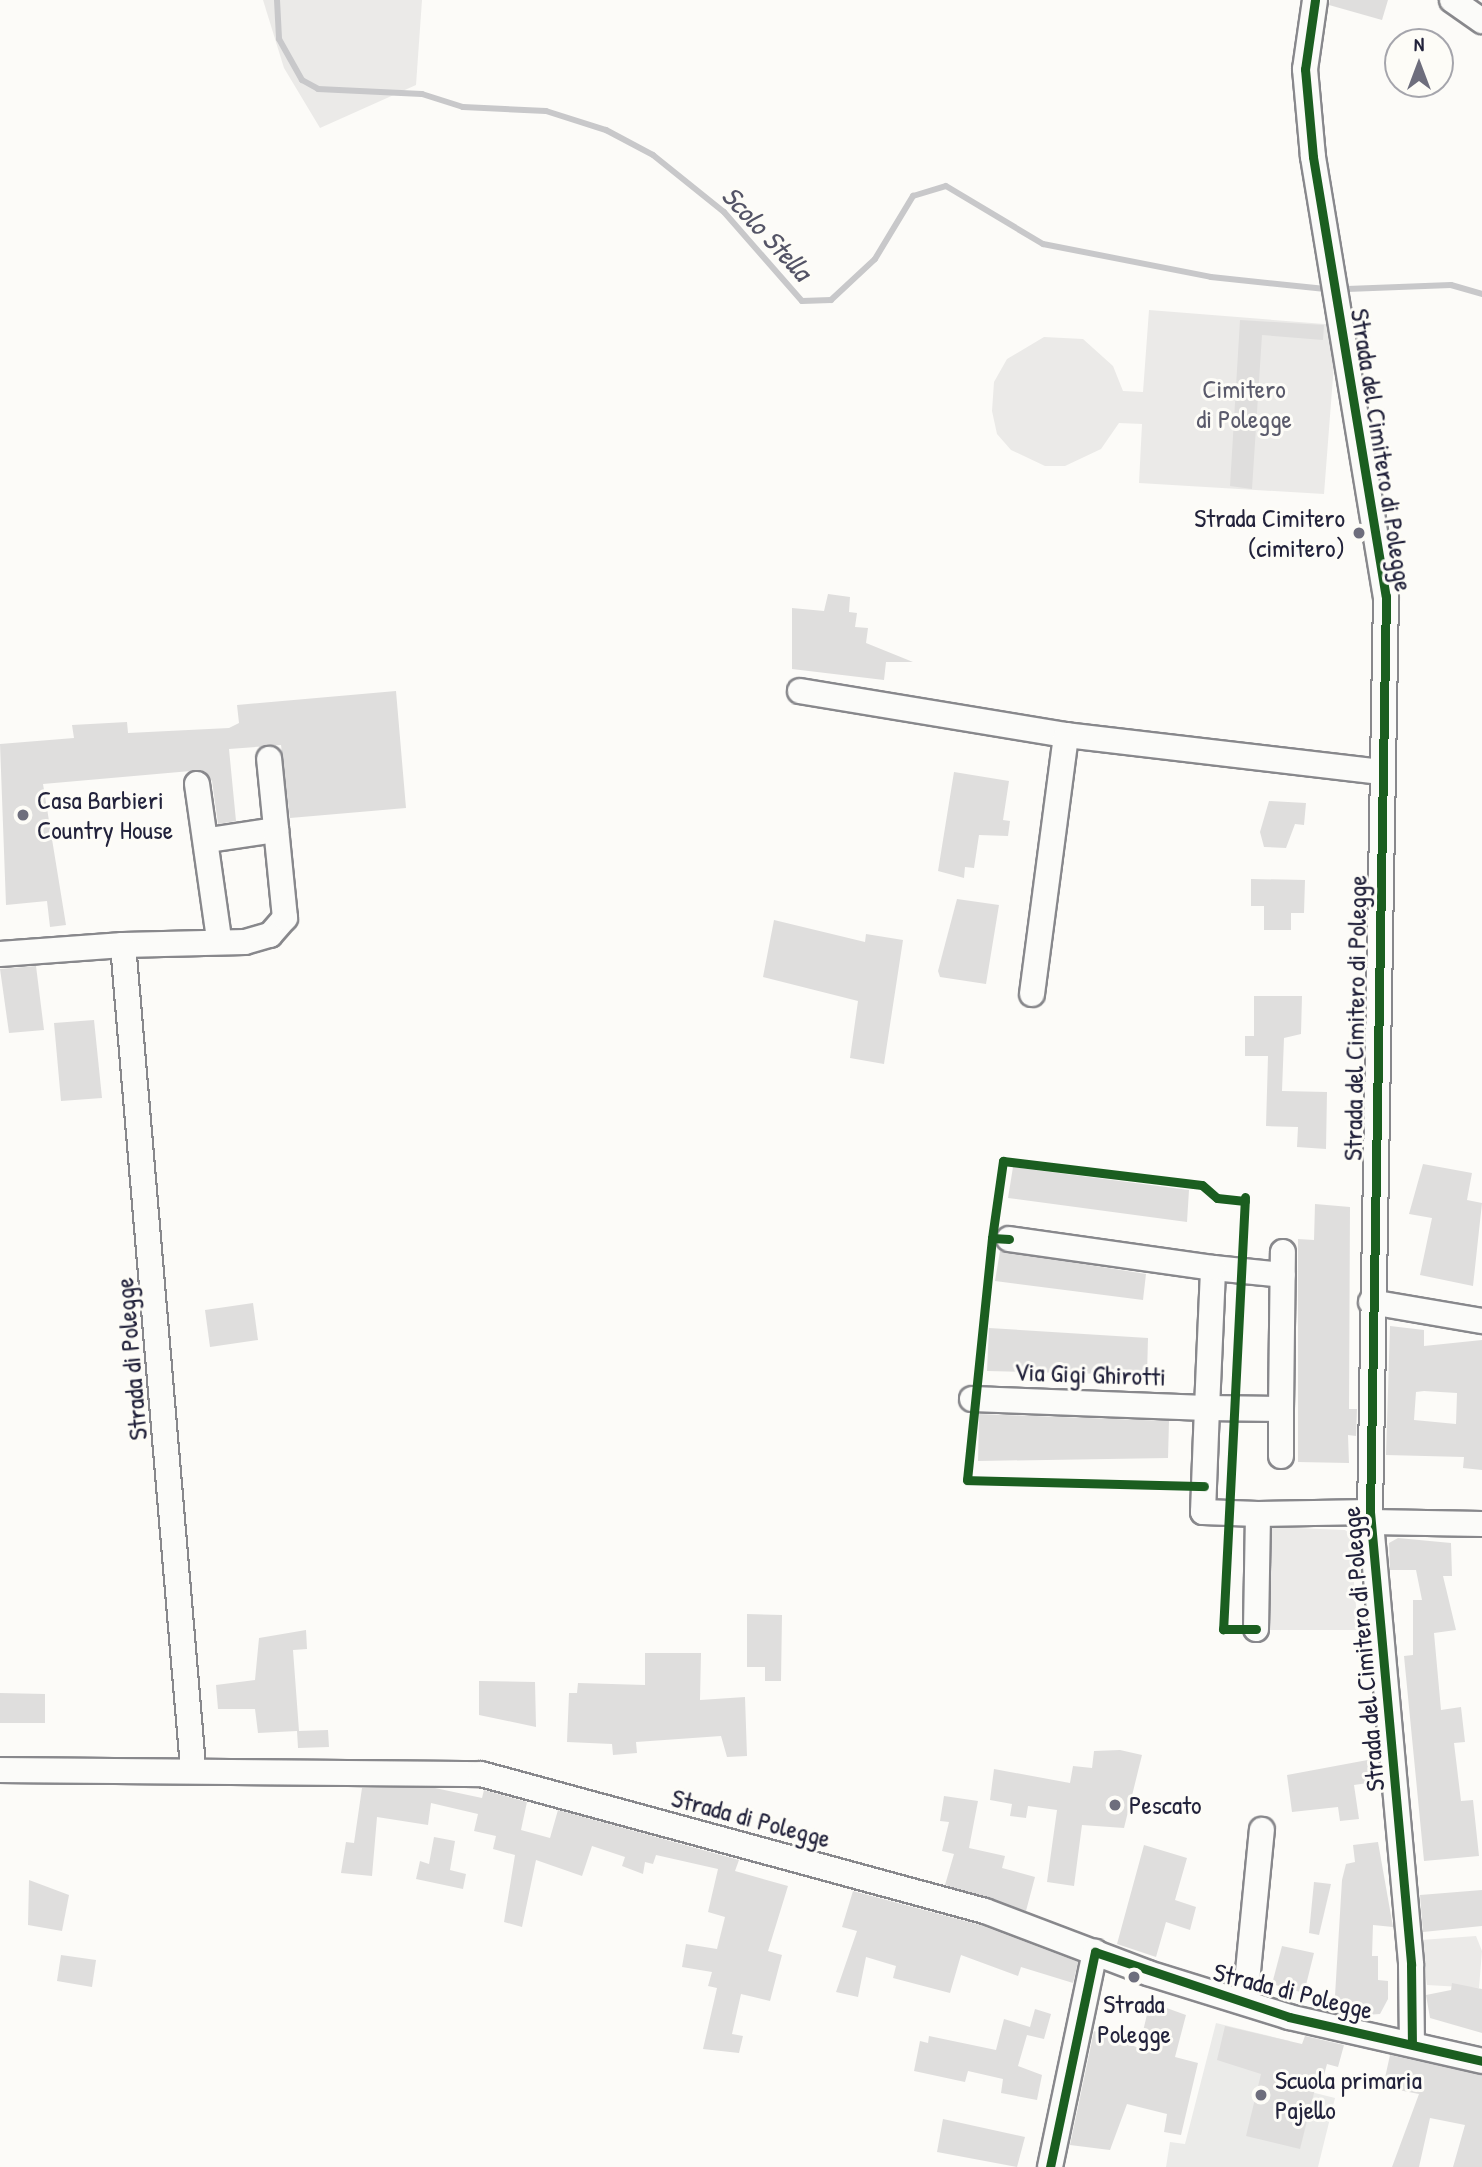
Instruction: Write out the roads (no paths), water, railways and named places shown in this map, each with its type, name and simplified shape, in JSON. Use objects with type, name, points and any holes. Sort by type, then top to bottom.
[{"type":"street","name":"Strada del Cimitero di Polegge","points":[[1315,0],[1305,69],[1313,157],[1386,596],[1380,772],[1371,1302],[1371,1517],[1412,2042]]},
{"type":"street","points":[[1452,0],[1482,21]]},
{"type":"street","points":[[800,691],[1066,735],[1380,772]]},
{"type":"street","points":[[1032,994],[1066,735]]},
{"type":"street","points":[[0,954],[270,935],[285,918],[269,759]]},
{"type":"street","points":[[197,784],[209,840],[219,939]]},
{"type":"street","points":[[209,840],[276,830]]},
{"type":"street","name":"Strada di Polegge","points":[[123,945],[193,1767]]},
{"type":"street","points":[[1009,1239],[1213,1268],[1283,1263],[1281,1456]]},
{"type":"street","points":[[1213,1268],[1203,1512],[1371,1517]]},
{"type":"street","points":[[1371,1302],[1482,1321]]},
{"type":"street","name":"Via Gigi Ghirotti","points":[[972,1399],[1281,1409]]},
{"type":"street","points":[[1256,1629],[1258,1514]]},
{"type":"street","name":"Strada del Cimitero di Polegge","points":[[1371,1517],[1482,1524]]},
{"type":"street","name":"Strada di Polegge","points":[[0,1770],[193,1767],[481,1774],[985,1911],[1095,1952],[1245,2002],[1482,2061]]},
{"type":"street","points":[[1245,2002],[1262,1830]]},
{"type":"street","points":[[1050,2167],[1095,1952]]},
{"type":"waterway","name":"Scolo Stella","points":[[277,0],[279,39],[302,80],[318,89],[422,94],[463,107],[546,111],[606,130],[653,155],[724,212],[802,301],[831,300],[875,259],[913,196],[946,186],[1043,244],[1211,277],[1325,289]]},
{"type":"waterway","name":"Scolo Stella","points":[[1347,289],[1451,285],[1482,294]]},
{"type":"place","name":"Strada Cimitero (cimitero)","points":[[1359,533]]},
{"type":"place","name":"Casa Barbieri Country House","points":[[23,815]]},
{"type":"place","name":"Pescato","points":[[1115,1805]]},
{"type":"place","name":"Strada Polegge","points":[[1134,1977]]},
{"type":"place","name":"Scuola primaria Pajello","points":[[1261,2095]]},
{"type":"park label","name":"Cimitero di Polegge","points":[[1244,404]]}]
